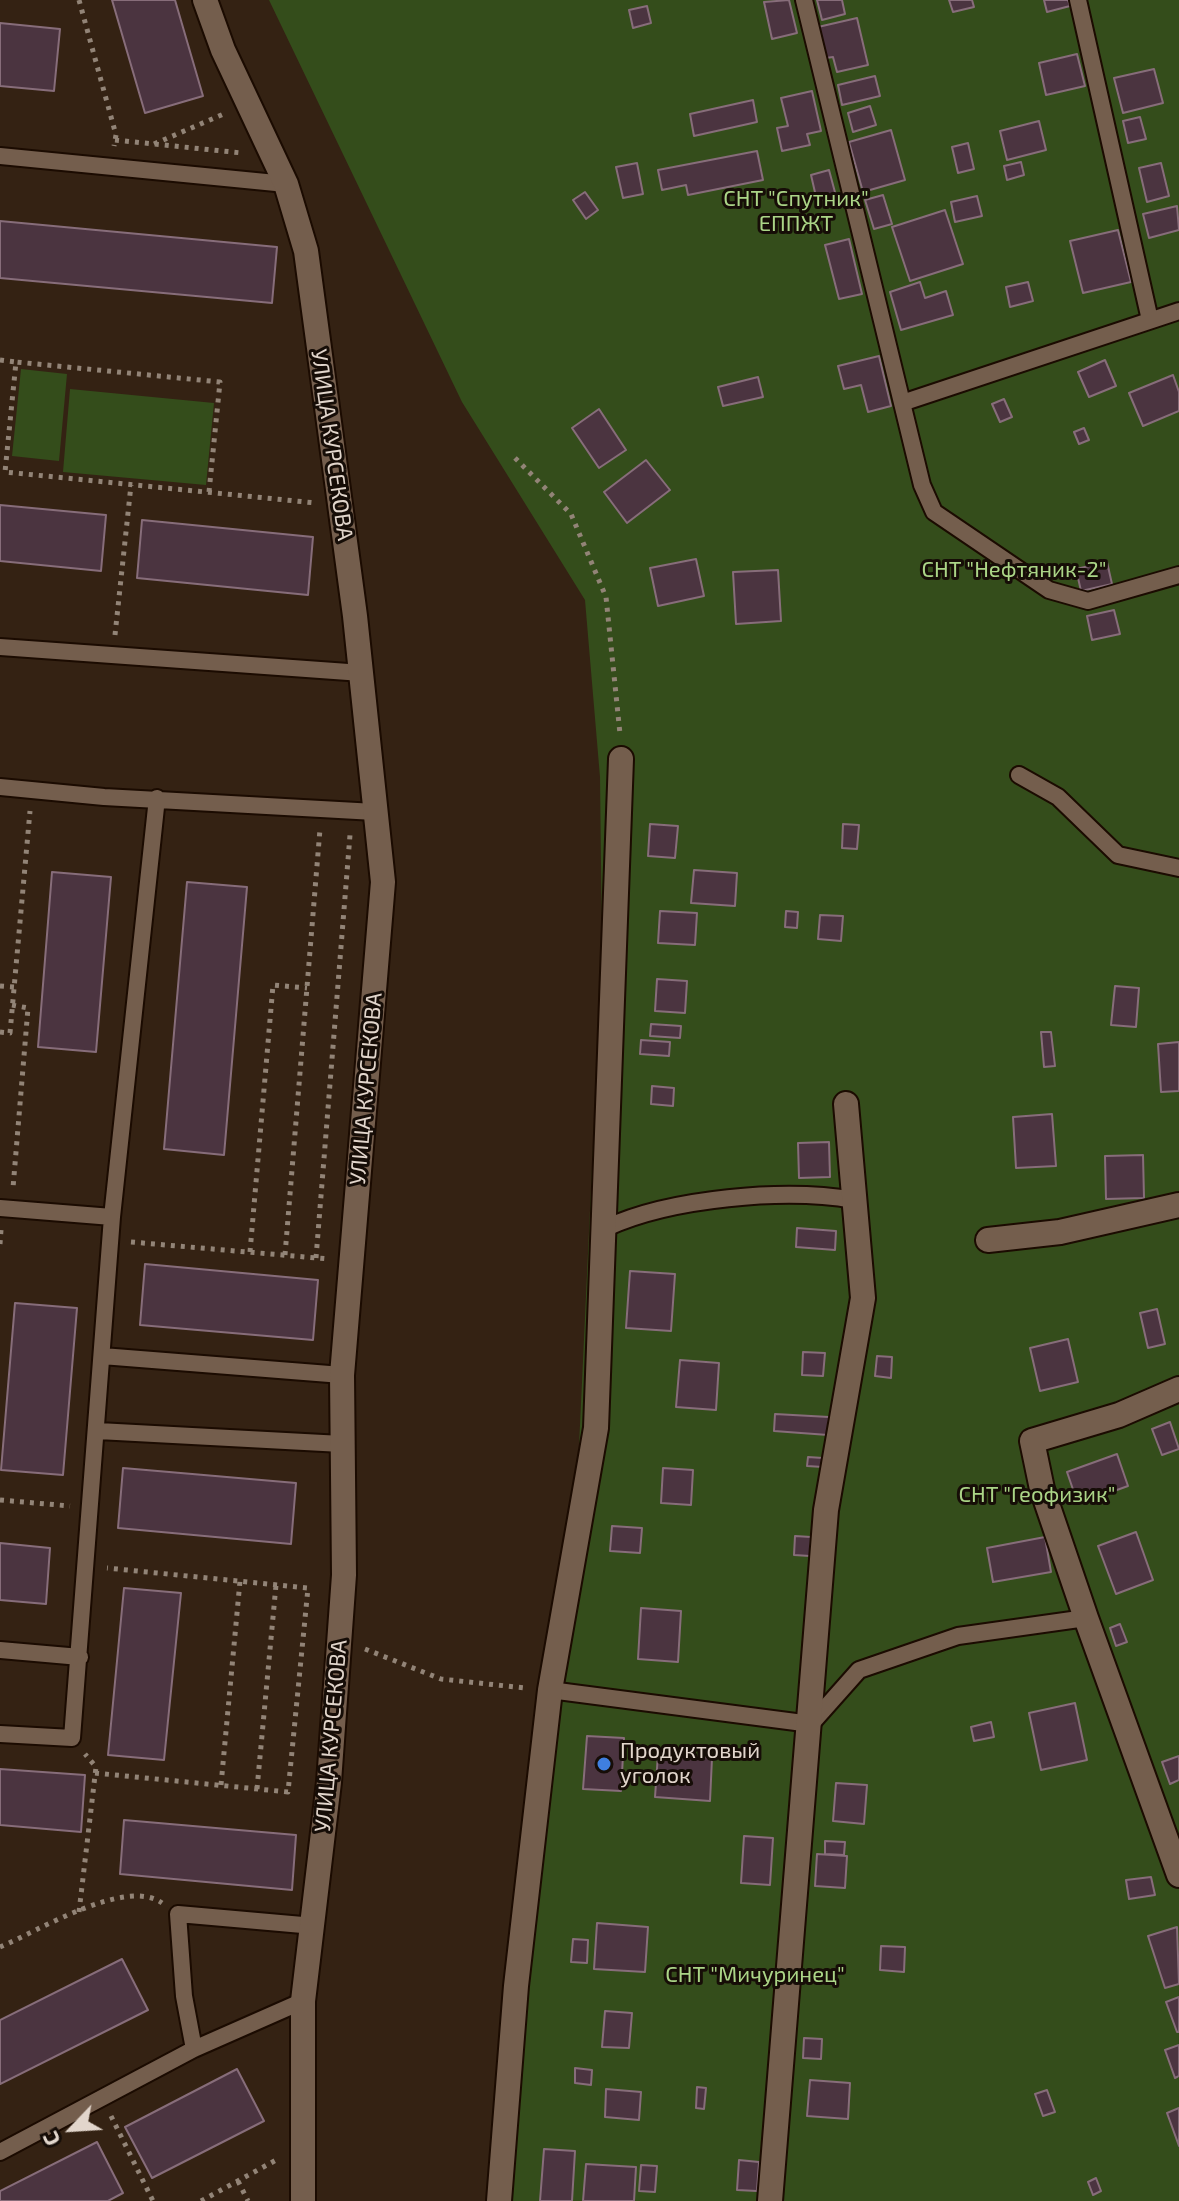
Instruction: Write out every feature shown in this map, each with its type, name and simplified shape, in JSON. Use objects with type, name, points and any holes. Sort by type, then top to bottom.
[{"type":"street","name":"УЛИЦА КУРСЕКОВА","points":[[205,0],[248,104],[286,184],[306,251],[362,673],[363,811],[383,882],[342,1375],[344,1575],[314,1926],[303,2001],[303,2201]]},
{"type":"street","points":[[499,2201],[516,1986],[550,1690],[596,1428],[606,1228],[621,759]]},
{"type":"street","points":[[770,2201],[826,1510],[863,1298],[846,1104]]},
{"type":"street","points":[[988,1240],[1060,1232],[1179,1205]]},
{"type":"street","points":[[1179,1389],[1119,1415],[1032,1441],[1042,1489],[1179,1875]]},
{"type":"lane","points":[[804,0],[905,402],[922,485],[934,512],[1049,590],[1088,601],[1179,575]]},
{"type":"lane","points":[[1078,0],[1150,320]]},
{"type":"lane","points":[[0,156],[286,184]]},
{"type":"lane","points":[[905,402],[1179,311]]},
{"type":"lane","points":[[0,647],[362,673]]},
{"type":"lane","points":[[1019,775],[1058,797],[1118,855],[1179,868]]},
{"type":"lane","points":[[0,787],[363,811]]},
{"type":"lane","points":[[0,1734],[72,1738],[98,1431],[112,1217],[157,798]]},
{"type":"lane","points":[[606,1228],[625,1219],[737,1197],[820,1194],[854,1200]]},
{"type":"lane","points":[[6,1208],[112,1217]]},
{"type":"lane","points":[[102,1356],[342,1375]]},
{"type":"lane","points":[[98,1431],[342,1444]]},
{"type":"lane","points":[[550,1690],[811,1724],[859,1670],[958,1636],[1086,1618]]},
{"type":"lane","points":[[0,1650],[80,1657]]},
{"type":"lane","points":[[194,2049],[184,1996],[178,1914],[314,1926]]},
{"type":"lane","points":[[0,2152],[194,2049],[303,2001]]},
{"type":"path","points":[[79,0],[115,140],[109,167]]},
{"type":"path","points":[[154,144],[248,104]]},
{"type":"path","points":[[115,140],[273,156]]},
{"type":"path","points":[[0,360],[220,382],[209,492]]},
{"type":"path","points":[[16,362],[5,472],[341,505]]},
{"type":"path","points":[[515,458],[571,514],[606,597],[621,759]]},
{"type":"path","points":[[113,655],[131,485]]},
{"type":"path","points":[[0,1032],[10,1033],[32,790]]},
{"type":"path","points":[[285,1255],[322,808]]},
{"type":"path","points":[[316,1258],[363,811]]},
{"type":"path","points":[[250,1252],[273,985],[307,988]]},
{"type":"path","points":[[0,986],[14,987]]},
{"type":"path","points":[[6,1208],[28,1008],[12,1005]]},
{"type":"path","points":[[110,1240],[352,1261]]},
{"type":"path","points":[[0,1500],[91,1507]]},
{"type":"path","points":[[86,1566],[308,1588],[288,1792],[95,1773]]},
{"type":"path","points":[[221,1785],[240,1581]]},
{"type":"path","points":[[257,1789],[276,1585]]},
{"type":"path","points":[[339,1639],[441,1679],[550,1690]]},
{"type":"path","points":[[72,1738],[96,1767],[79,1913]]},
{"type":"path","points":[[0,1947],[117,1895],[156,1899],[178,1914]]},
{"type":"path","points":[[102,2098],[153,2201]]},
{"type":"path","points":[[201,2201],[303,2146]]},
{"type":"path","points":[[238,2181],[248,2201]]},
{"type":"green space","points":[[269,0],[1179,0],[1179,2201],[506,2201],[576,1511],[602,952],[600,777],[585,600],[462,402]]},
{"type":"green space","points":[[21,369],[67,374],[59,461],[12,456]]},
{"type":"green space","points":[[70,389],[214,403],[206,485],[63,472]]},
{"type":"building","points":[[112,0],[175,0],[203,96],[145,113]]},
{"type":"building","points":[[789,0],[797,33],[772,39],[764,2]]},
{"type":"building","points":[[817,0],[842,0],[845,14],[822,20]]},
{"type":"building","points":[[949,0],[972,0],[974,7],[953,12]]},
{"type":"building","points":[[1044,0],[1068,0],[1070,6],[1047,12]]},
{"type":"building","points":[[647,6],[651,23],[633,28],[629,10]]},
{"type":"building","points":[[857,18],[868,65],[837,72],[833,57],[826,58],[818,27]]},
{"type":"building","points":[[0,23],[60,29],[54,91],[0,86]]},
{"type":"building","points":[[1077,54],[1085,86],[1046,95],[1039,63]]},
{"type":"building","points":[[1154,69],[1163,103],[1123,113],[1114,78]]},
{"type":"building","points":[[875,76],[880,96],[842,105],[838,85]]},
{"type":"building","points":[[812,91],[821,131],[807,134],[810,145],[782,151],[777,128],[788,126],[781,98]]},
{"type":"building","points":[[753,100],[757,122],[694,136],[690,114]]},
{"type":"building","points":[[870,106],[876,125],[853,132],[848,113]]},
{"type":"building","points":[[1140,117],[1146,139],[1128,143],[1123,121]]},
{"type":"building","points":[[1039,121],[1046,150],[1007,160],[1000,131]]},
{"type":"building","points":[[891,130],[905,180],[863,192],[849,142]]},
{"type":"building","points":[[968,143],[974,169],[958,173],[952,147]]},
{"type":"building","points":[[757,151],[763,180],[688,195],[686,185],[662,190],[658,170]]},
{"type":"building","points":[[1021,162],[1024,175],[1007,180],[1004,166]]},
{"type":"building","points":[[637,163],[643,194],[623,198],[616,167]]},
{"type":"building","points":[[1161,163],[1169,196],[1147,202],[1139,168]]},
{"type":"building","points":[[829,170],[836,196],[817,201],[811,175]]},
{"type":"building","points":[[585,192],[598,210],[586,219],[573,200]]},
{"type":"building","points":[[883,195],[892,224],[874,229],[865,200]]},
{"type":"building","points":[[977,196],[982,216],[955,222],[951,202]]},
{"type":"building","points":[[1177,206],[1179,230],[1149,238],[1143,214]]},
{"type":"building","points":[[945,210],[963,264],[910,281],[892,227]]},
{"type":"building","points":[[0,221],[277,247],[272,303],[0,278]]},
{"type":"building","points":[[1118,230],[1131,282],[1083,293],[1070,241]]},
{"type":"building","points":[[849,239],[862,294],[839,299],[825,245]]},
{"type":"building","points":[[920,282],[925,298],[946,291],[953,315],[901,330],[890,292]]},
{"type":"building","points":[[1028,282],[1033,301],[1010,307],[1006,287]]},
{"type":"building","points":[[879,356],[891,406],[868,412],[861,385],[844,389],[838,366]]},
{"type":"building","points":[[1105,360],[1116,386],[1089,397],[1078,372]]},
{"type":"building","points":[[1173,375],[1179,392],[1179,411],[1143,426],[1129,393]]},
{"type":"building","points":[[758,377],[763,397],[723,406],[718,387]]},
{"type":"building","points":[[1004,399],[1012,417],[1000,422],[992,404]]},
{"type":"building","points":[[599,409],[626,450],[599,468],[572,428]]},
{"type":"building","points":[[1084,428],[1089,440],[1079,444],[1074,432]]},
{"type":"building","points":[[646,460],[670,490],[627,523],[604,492]]},
{"type":"building","points":[[0,505],[106,515],[101,571],[0,561]]},
{"type":"building","points":[[142,520],[313,537],[308,595],[137,578]]},
{"type":"building","points":[[696,559],[704,596],[658,606],[650,568]]},
{"type":"building","points":[[1107,562],[1112,584],[1081,591],[1076,569]]},
{"type":"building","points":[[778,570],[781,621],[736,624],[733,572]]},
{"type":"building","points":[[1114,610],[1120,634],[1092,640],[1087,616]]},
{"type":"building","points":[[650,824],[678,826],[675,858],[648,856]]},
{"type":"building","points":[[843,824],[859,825],[857,849],[842,848]]},
{"type":"building","points":[[694,870],[737,873],[735,906],[691,903]]},
{"type":"building","points":[[52,872],[111,877],[96,1052],[38,1047]]},
{"type":"building","points":[[187,882],[247,887],[224,1155],[164,1149]]},
{"type":"building","points":[[660,911],[697,913],[695,945],[658,943]]},
{"type":"building","points":[[786,911],[798,912],[797,928],[785,927]]},
{"type":"building","points":[[820,915],[843,916],[841,941],[818,939]]},
{"type":"building","points":[[657,979],[687,981],[685,1013],[655,1011]]},
{"type":"building","points":[[1115,986],[1139,988],[1136,1027],[1111,1025]]},
{"type":"building","points":[[651,1024],[681,1026],[680,1038],[650,1036]]},
{"type":"building","points":[[1041,1032],[1051,1032],[1055,1066],[1044,1067]]},
{"type":"building","points":[[641,1040],[670,1042],[669,1056],[640,1054]]},
{"type":"building","points":[[1179,1042],[1179,1091],[1161,1092],[1158,1044]]},
{"type":"building","points":[[652,1086],[674,1088],[673,1106],[651,1104]]},
{"type":"building","points":[[1052,1114],[1056,1166],[1016,1168],[1013,1117]]},
{"type":"building","points":[[829,1142],[830,1177],[799,1178],[798,1143]]},
{"type":"building","points":[[1143,1155],[1144,1198],[1106,1199],[1105,1156]]},
{"type":"building","points":[[797,1228],[836,1231],[835,1250],[796,1247]]},
{"type":"building","points":[[145,1264],[318,1280],[313,1340],[140,1325]]},
{"type":"building","points":[[630,1271],[675,1274],[671,1331],[626,1328]]},
{"type":"building","points":[[15,1303],[77,1308],[63,1475],[1,1470]]},
{"type":"building","points":[[1157,1309],[1165,1344],[1148,1348],[1140,1313]]},
{"type":"building","points":[[1068,1339],[1078,1382],[1040,1391],[1030,1348]]},
{"type":"building","points":[[803,1352],[825,1353],[823,1376],[802,1375]]},
{"type":"building","points":[[877,1356],[892,1357],[891,1378],[875,1376]]},
{"type":"building","points":[[680,1360],[719,1363],[716,1410],[676,1407]]},
{"type":"building","points":[[775,1414],[829,1417],[828,1435],[774,1431]]},
{"type":"building","points":[[1170,1422],[1179,1449],[1162,1455],[1152,1429]]},
{"type":"building","points":[[1117,1454],[1128,1486],[1078,1504],[1067,1472]]},
{"type":"building","points":[[808,1457],[823,1458],[823,1467],[807,1466]]},
{"type":"building","points":[[123,1468],[296,1483],[291,1544],[118,1528]]},
{"type":"building","points":[[663,1468],[693,1470],[691,1505],[661,1503]]},
{"type":"building","points":[[612,1526],[642,1528],[640,1553],[610,1551]]},
{"type":"building","points":[[1136,1532],[1153,1580],[1116,1594],[1098,1546]]},
{"type":"building","points":[[795,1536],[811,1537],[810,1556],[794,1555]]},
{"type":"building","points":[[1045,1537],[1051,1572],[993,1582],[987,1548]]},
{"type":"building","points":[[0,1543],[50,1548],[46,1604],[0,1600]]},
{"type":"building","points":[[124,1588],[181,1593],[164,1760],[108,1755]]},
{"type":"building","points":[[641,1608],[681,1611],[678,1662],[638,1659]]},
{"type":"building","points":[[1120,1624],[1127,1642],[1116,1646],[1110,1628]]},
{"type":"building","points":[[1075,1703],[1087,1760],[1041,1770],[1029,1713]]},
{"type":"building","points":[[991,1722],[994,1737],[974,1741],[971,1727]]},
{"type":"building","name":"Продуктовый уголок","points":[[587,1736],[624,1738],[621,1791],[583,1789]]},
{"type":"building","points":[[658,1754],[712,1758],[710,1801],[655,1797]]},
{"type":"building","points":[[1179,1756],[1179,1780],[1170,1784],[1162,1762]]},
{"type":"building","points":[[0,1769],[85,1775],[81,1832],[0,1825]]},
{"type":"building","points":[[836,1783],[867,1785],[864,1824],[833,1821]]},
{"type":"building","points":[[124,1820],[296,1835],[292,1890],[120,1874]]},
{"type":"building","points":[[744,1836],[773,1838],[770,1885],[741,1883]]},
{"type":"building","points":[[825,1841],[845,1842],[844,1855],[825,1854]]},
{"type":"building","points":[[817,1854],[847,1856],[845,1888],[815,1886]]},
{"type":"building","points":[[1151,1877],[1155,1895],[1129,1899],[1126,1880]]},
{"type":"building","points":[[597,1923],[648,1927],[645,1972],[594,1969]]},
{"type":"building","points":[[1177,1927],[1179,1984],[1165,1988],[1148,1936]]},
{"type":"building","points":[[573,1939],[588,1940],[587,1963],[571,1962]]},
{"type":"building","points":[[881,1946],[905,1947],[904,1972],[880,1970]]},
{"type":"building","points":[[122,1959],[148,2010],[0,2084],[0,2020]]},
{"type":"building","points":[[1179,1997],[1179,2032],[1177,2032],[1166,2002]]},
{"type":"building","points":[[605,2011],[632,2013],[629,2048],[602,2047]]},
{"type":"building","points":[[804,2038],[822,2039],[821,2059],[803,2058]]},
{"type":"building","points":[[1179,2045],[1179,2076],[1175,2078],[1165,2050]]},
{"type":"building","points":[[575,2068],[592,2070],[591,2085],[575,2083]]},
{"type":"building","points":[[237,2069],[264,2121],[152,2178],[125,2127]]},
{"type":"building","points":[[810,2080],[850,2083],[848,2119],[807,2116]]},
{"type":"building","points":[[697,2087],[706,2088],[704,2109],[696,2108]]},
{"type":"building","points":[[606,2089],[641,2092],[639,2120],[605,2117]]},
{"type":"building","points":[[1047,2090],[1055,2112],[1043,2116],[1035,2094]]},
{"type":"building","points":[[1179,2108],[1179,2146],[1167,2113]]},
{"type":"building","points":[[97,2142],[123,2193],[108,2201],[0,2201],[0,2191]]},
{"type":"building","points":[[544,2149],[575,2151],[572,2201],[540,2201]]},
{"type":"building","points":[[739,2160],[759,2162],[757,2191],[737,2190]]},
{"type":"building","points":[[586,2164],[636,2167],[634,2201],[583,2201]]},
{"type":"building","points":[[641,2165],[657,2166],[655,2192],[639,2191]]},
{"type":"building","points":[[1096,2178],[1101,2191],[1093,2195],[1088,2182]]},
{"type":"place","name":"Продуктовый уголок","points":[[604,1764]]},
{"type":"park label","name":"СНТ \"Спутник\" ЕППЖТ","points":[[796,212]]},
{"type":"park label","name":"СНТ \"Нефтяник-2\"","points":[[1014,570]]},
{"type":"park label","name":"СНТ \"Геофизик\"","points":[[1037,1495]]},
{"type":"park label","name":"СНТ \"Мичуринец\"","points":[[755,1975]]}]
